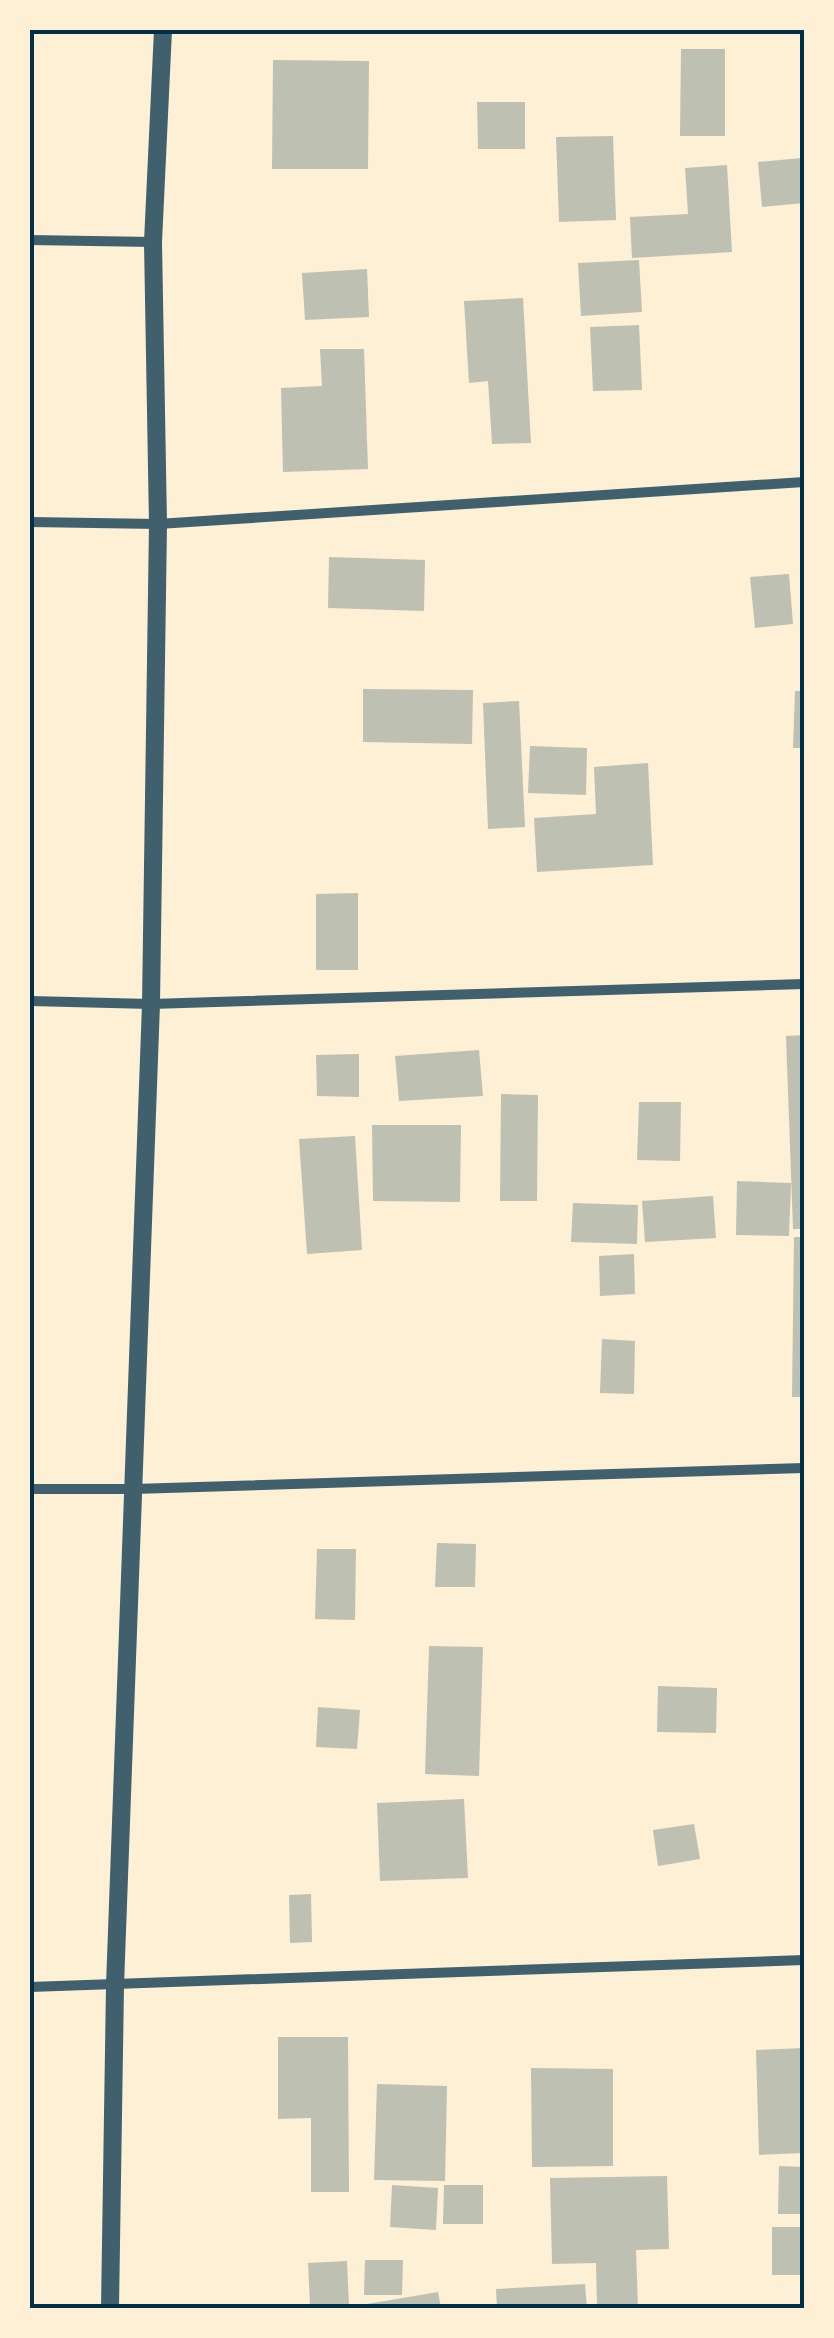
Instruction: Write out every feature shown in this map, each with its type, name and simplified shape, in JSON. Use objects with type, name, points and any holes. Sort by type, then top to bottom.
[{"type":"street","points":[[110,2308],[115,1986],[151,1004],[158,524],[153,242],[162,30]]},
{"type":"street","points":[[30,240],[153,242]]},
{"type":"street","points":[[30,522],[158,524],[804,482]]},
{"type":"street","points":[[30,1001],[151,1004],[804,984]]},
{"type":"street","points":[[30,1489],[804,1468]]},
{"type":"street","points":[[30,1988],[804,1960]]},
{"type":"building","points":[[681,49],[725,49],[725,136],[680,136]]},
{"type":"building","points":[[273,60],[369,61],[368,169],[272,169]]},
{"type":"building","points":[[477,102],[525,102],[525,149],[478,149]]},
{"type":"building","points":[[613,136],[616,220],[559,222],[556,137]]},
{"type":"building","points":[[801,158],[804,203],[762,207],[758,162]]},
{"type":"building","points":[[727,165],[732,252],[632,258],[630,217],[688,214],[685,168]]},
{"type":"building","points":[[639,260],[642,312],[581,316],[578,263]]},
{"type":"building","points":[[367,269],[369,317],[305,320],[302,273]]},
{"type":"building","points":[[523,298],[531,443],[492,444],[488,381],[469,383],[464,301]]},
{"type":"building","points":[[639,325],[642,390],[593,391],[590,327]]},
{"type":"building","points":[[320,349],[364,349],[368,469],[283,472],[281,388],[322,386]]},
{"type":"building","points":[[329,557],[425,560],[424,611],[328,608]]},
{"type":"building","points":[[789,574],[793,624],[755,628],[750,577]]},
{"type":"building","points":[[363,689],[473,690],[472,744],[363,742]]},
{"type":"building","points":[[795,691],[804,691],[804,748],[793,748]]},
{"type":"building","points":[[519,701],[525,827],[488,829],[483,703]]},
{"type":"building","points":[[530,746],[587,748],[586,795],[528,793]]},
{"type":"building","points":[[648,763],[653,865],[537,872],[534,818],[596,814],[594,767]]},
{"type":"building","points":[[358,893],[358,970],[316,970],[316,894]]},
{"type":"building","points":[[804,1035],[804,1229],[793,1229],[786,1036]]},
{"type":"building","points":[[479,1050],[483,1096],[399,1101],[395,1056]]},
{"type":"building","points":[[359,1054],[359,1097],[317,1096],[316,1055]]},
{"type":"building","points":[[501,1094],[538,1095],[537,1201],[500,1201]]},
{"type":"building","points":[[639,1102],[681,1102],[680,1161],[637,1160]]},
{"type":"building","points":[[372,1125],[461,1125],[460,1202],[373,1201]]},
{"type":"building","points":[[355,1136],[362,1250],[307,1254],[299,1139]]},
{"type":"building","points":[[737,1181],[791,1183],[789,1236],[736,1235]]},
{"type":"building","points":[[713,1196],[716,1238],[645,1242],[642,1201]]},
{"type":"building","points":[[573,1203],[638,1205],[637,1244],[571,1242]]},
{"type":"building","points":[[794,1237],[804,1237],[804,1397],[792,1397]]},
{"type":"building","points":[[634,1254],[635,1294],[600,1296],[599,1256]]},
{"type":"building","points":[[602,1339],[635,1341],[634,1394],[600,1393]]},
{"type":"building","points":[[437,1543],[476,1544],[475,1587],[435,1587]]},
{"type":"building","points":[[317,1549],[356,1549],[355,1620],[315,1619]]},
{"type":"building","points":[[429,1646],[483,1647],[479,1776],[425,1774]]},
{"type":"building","points":[[658,1686],[717,1688],[716,1733],[657,1732]]},
{"type":"building","points":[[318,1707],[360,1710],[357,1749],[316,1747]]},
{"type":"building","points":[[464,1799],[468,1878],[380,1881],[377,1803]]},
{"type":"building","points":[[694,1824],[700,1859],[658,1866],[653,1830]]},
{"type":"building","points":[[311,1894],[312,1942],[290,1943],[289,1895]]},
{"type":"building","points":[[278,2037],[348,2037],[349,2192],[311,2192],[311,2118],[278,2119]]},
{"type":"building","points":[[804,2048],[804,2153],[759,2155],[756,2050]]},
{"type":"building","points":[[531,2068],[613,2069],[613,2166],[532,2167]]},
{"type":"building","points":[[377,2084],[447,2086],[445,2181],[374,2180]]},
{"type":"building","points":[[779,2166],[804,2167],[804,2214],[778,2214]]},
{"type":"building","points":[[667,2176],[669,2249],[636,2250],[638,2308],[597,2308],[596,2263],[552,2264],[550,2178]]},
{"type":"building","points":[[392,2185],[438,2188],[436,2230],[390,2227]]},
{"type":"building","points":[[444,2185],[483,2185],[483,2224],[443,2224]]},
{"type":"building","points":[[772,2227],[804,2227],[804,2275],[772,2275]]},
{"type":"building","points":[[365,2260],[403,2260],[402,2295],[364,2295]]},
{"type":"building","points":[[347,2261],[349,2305],[310,2305],[308,2263]]},
{"type":"building","points":[[585,2284],[587,2308],[497,2308],[496,2289]]},
{"type":"building","points":[[438,2292],[441,2308],[367,2308],[367,2304]]}]
